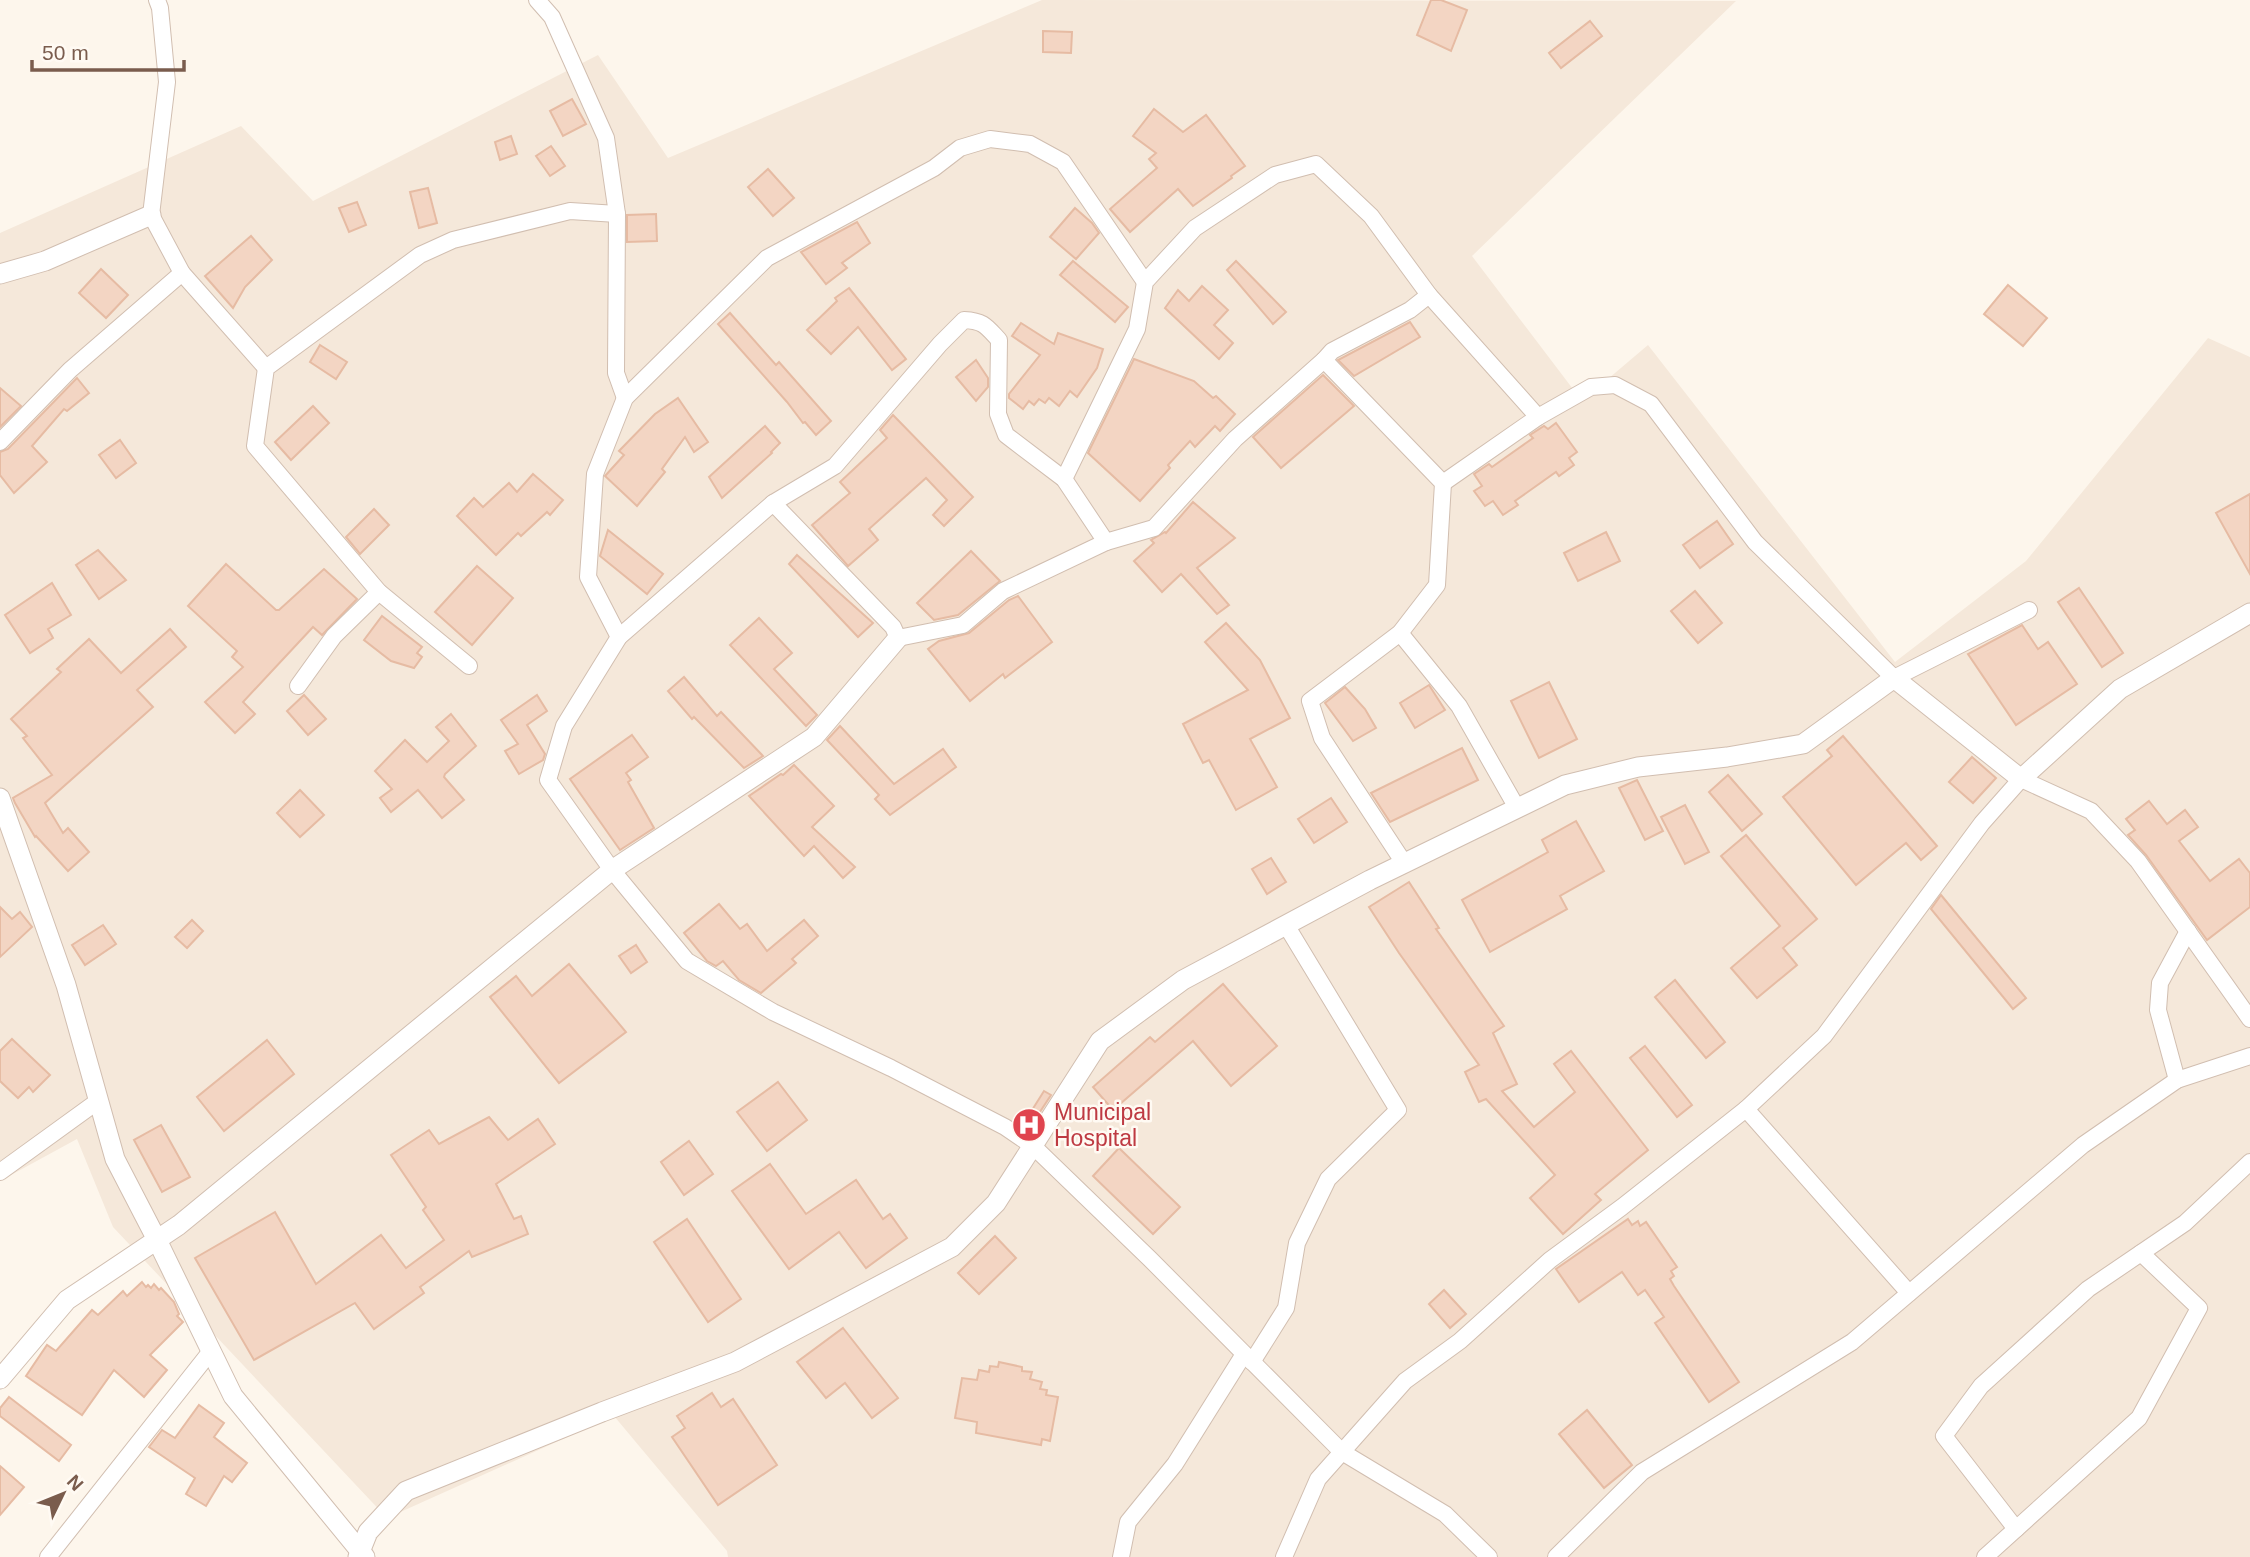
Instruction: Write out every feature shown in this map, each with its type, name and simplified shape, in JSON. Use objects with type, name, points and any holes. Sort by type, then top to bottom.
[{"type":"street","points":[[157,0],[167,82],[151,215],[182,273],[266,368]]},
{"type":"street","points":[[537,0],[552,17],[606,138],[617,214],[616,373],[625,398]]},
{"type":"street","points":[[618,637],[588,577],[595,474],[625,398],[767,258],[934,168],[960,148],[990,139],[1030,144],[1063,162],[1145,282]]},
{"type":"street","points":[[1064,479],[1137,329],[1145,282],[1195,228],[1275,175],[1316,164],[1371,216],[1429,295],[1538,417]]},
{"type":"street","points":[[470,666],[379,592],[255,446],[266,368],[420,255],[453,240],[570,211],[617,214]]},
{"type":"street","points":[[0,274],[45,261],[151,215]]},
{"type":"street","points":[[0,442],[70,370],[182,273]]},
{"type":"street","points":[[0,1379],[67,1300],[179,1225],[612,870],[814,737],[898,638],[963,625],[1003,592],[1106,542],[1154,528],[1235,439],[1332,351],[1410,310],[1429,295]]},
{"type":"street","points":[[1106,542],[1064,479],[1006,435],[998,414],[999,341],[982,322],[964,320],[835,466],[774,503],[618,637],[564,726],[548,780],[612,870],[687,961],[773,1012],[891,1068],[1005,1128],[1033,1146],[1342,1452],[1445,1514],[1489,1557]]},
{"type":"street","points":[[1324,360],[1443,483],[1437,585],[1400,633],[1310,701],[1322,738],[1404,863]]},
{"type":"street","points":[[1443,483],[1538,417],[1591,387],[1615,385],[1651,404],[1755,542],[1894,678],[2021,779],[2091,811],[2138,861],[2250,1019]]},
{"type":"street","points":[[774,503],[892,627],[898,638]]},
{"type":"street","points":[[298,686],[334,636],[379,592]]},
{"type":"street","points":[[361,1556],[368,1532],[405,1491],[601,1412],[735,1362],[952,1247],[996,1203],[1100,1041],[1183,980],[1404,863],[1565,785],[1638,767],[1727,757],[1803,744],[1894,678],[2029,610]]},
{"type":"street","points":[[1284,1557],[1318,1479],[1405,1381],[1460,1341],[1550,1260],[1746,1110],[1824,1036],[1982,823],[2021,779],[2120,689],[2250,613]]},
{"type":"street","points":[[1400,633],[1459,706],[1517,808]]},
{"type":"street","points":[[0,798],[66,985],[115,1159],[158,1240],[233,1396],[361,1556]]},
{"type":"street","points":[[1121,1557],[1128,1522],[1175,1464],[1286,1308],[1297,1243],[1328,1179],[1398,1110],[1286,925]]},
{"type":"street","points":[[2177,1080],[2158,1010],[2160,983],[2189,931]]},
{"type":"street","points":[[1556,1557],[1642,1472],[1852,1342],[2083,1145],[2177,1080],[2250,1056]]},
{"type":"street","points":[[0,1172],[98,1101]]},
{"type":"street","points":[[1746,1110],[1909,1293]]},
{"type":"street","points":[[2016,1529],[1944,1436],[1981,1386],[2088,1289],[2185,1223],[2250,1163]]},
{"type":"street","points":[[1985,1557],[2139,1418],[2199,1308],[2141,1254]]},
{"type":"street","points":[[48,1557],[211,1350]]},
{"type":"shaded area","points":[[1042,0],[1736,1],[1472,256],[1582,401],[1648,345],[1895,662],[2026,561],[2208,338],[2250,357],[2250,1557],[728,1557],[727,1551],[614,1416],[387,1518],[113,1227],[77,1139],[0,1181],[0,233],[241,126],[313,201],[598,55],[668,158]]},
{"type":"building","points":[[1431,0],[1441,0],[1467,10],[1451,51],[1417,35]]},
{"type":"building","points":[[1590,21],[1602,36],[1561,68],[1549,53]]},
{"type":"building","points":[[1043,31],[1072,32],[1071,53],[1043,52]]},
{"type":"building","points":[[572,99],[586,124],[563,136],[550,111]]},
{"type":"building","points":[[1154,109],[1183,132],[1206,115],[1245,166],[1193,206],[1178,189],[1130,232],[1110,209],[1157,168],[1149,159],[1156,153],[1133,136]]},
{"type":"building","points":[[511,136],[517,154],[500,160],[495,142]]},
{"type":"building","points":[[551,146],[565,166],[550,176],[536,156]]},
{"type":"building","points":[[768,169],[794,198],[773,216],[748,187]]},
{"type":"building","points":[[428,188],[437,223],[419,228],[410,192]]},
{"type":"building","points":[[357,202],[366,225],[349,232],[339,208]]},
{"type":"building","points":[[1075,208],[1099,233],[1076,259],[1050,237]]},
{"type":"building","points":[[656,214],[657,241],[627,242],[627,215]]},
{"type":"building","points":[[857,222],[870,243],[842,263],[847,268],[826,284],[801,252]]},
{"type":"building","points":[[251,236],[272,260],[245,287],[233,308],[205,276]]},
{"type":"building","points":[[1073,261],[1128,307],[1115,322],[1060,275]]},
{"type":"building","points":[[1236,261],[1286,312],[1273,324],[1227,270]]},
{"type":"building","points":[[101,269],[128,295],[106,318],[79,293]]},
{"type":"building","points":[[2008,285],[2047,318],[2023,346],[1984,314]]},
{"type":"building","points":[[1202,286],[1228,310],[1214,325],[1233,343],[1219,359],[1165,308],[1178,290],[1189,301]]},
{"type":"building","points":[[849,288],[906,359],[892,370],[858,327],[831,354],[807,330],[837,301],[835,298]]},
{"type":"building","points":[[730,313],[776,365],[779,362],[831,421],[816,435],[718,324]]},
{"type":"building","points":[[1410,322],[1420,337],[1354,376],[1338,360]]},
{"type":"building","points":[[1021,323],[1054,344],[1058,333],[1103,349],[1097,368],[1077,397],[1070,391],[1059,406],[1049,398],[1045,403],[1039,399],[1034,405],[1029,401],[1023,409],[1009,398],[1009,394],[1040,355],[1012,336]]},
{"type":"building","points":[[320,345],[347,362],[336,379],[310,362]]},
{"type":"building","points":[[1134,359],[1194,381],[1213,398],[1216,396],[1235,414],[1220,431],[1215,426],[1195,447],[1190,441],[1140,501],[1088,453]]},
{"type":"building","points":[[976,360],[988,378],[988,387],[976,401],[956,377]]},
{"type":"building","points":[[1323,375],[1354,406],[1281,468],[1253,437]]},
{"type":"building","points":[[77,378],[89,393],[67,411],[64,409],[32,446],[47,462],[14,493],[0,475],[0,452],[8,449]]},
{"type":"building","points":[[0,388],[21,406],[0,427]]},
{"type":"building","points":[[678,398],[708,442],[694,452],[685,437],[662,469],[665,472],[637,506],[605,476],[624,455],[619,451],[655,414]]},
{"type":"building","points":[[313,406],[329,423],[291,460],[275,442]]},
{"type":"building","points":[[893,415],[973,497],[944,526],[933,515],[947,500],[926,478],[869,529],[878,540],[848,566],[812,525],[850,493],[840,482],[887,438],[880,430]]},
{"type":"building","points":[[1556,423],[1577,452],[1569,458],[1574,465],[1559,476],[1556,472],[1515,501],[1518,505],[1503,515],[1493,501],[1485,506],[1474,491],[1482,486],[1474,474],[1489,464],[1492,467],[1533,438],[1530,435],[1544,426],[1548,429]]},
{"type":"building","points":[[765,426],[780,443],[722,498],[709,477]]},
{"type":"building","points":[[120,440],[136,463],[116,478],[99,455]]},
{"type":"building","points":[[533,474],[563,500],[550,515],[547,512],[521,536],[518,533],[496,555],[457,516],[474,498],[483,507],[509,483],[517,492]]},
{"type":"building","points":[[2250,494],[2250,574],[2216,513]]},
{"type":"building","points":[[1193,502],[1235,538],[1197,568],[1229,605],[1217,614],[1181,574],[1162,592],[1134,561],[1154,543],[1151,540],[1166,533]]},
{"type":"building","points":[[374,509],[389,525],[360,554],[346,537]]},
{"type":"building","points":[[1717,521],[1733,544],[1700,568],[1683,545]]},
{"type":"building","points":[[608,530],[663,574],[647,594],[600,556]]},
{"type":"building","points":[[1606,532],[1620,561],[1578,581],[1564,553]]},
{"type":"building","points":[[98,550],[126,580],[99,599],[76,565]]},
{"type":"building","points":[[971,551],[1000,581],[958,615],[934,620],[917,603]]},
{"type":"building","points":[[797,555],[873,623],[858,637],[789,564]]},
{"type":"building","points":[[226,564],[276,610],[324,569],[357,599],[322,635],[313,627],[243,702],[255,714],[235,733],[205,702],[243,667],[232,657],[237,651],[188,606]]},
{"type":"building","points":[[477,566],[513,598],[472,645],[435,612]]},
{"type":"building","points":[[52,583],[71,615],[48,629],[53,638],[30,653],[5,615]]},
{"type":"building","points":[[2079,588],[2123,653],[2102,667],[2058,602]]},
{"type":"building","points":[[1695,591],[1722,623],[1698,643],[1671,611]]},
{"type":"building","points":[[1018,596],[1052,642],[1005,678],[1003,674],[970,701],[928,649],[939,641],[969,633],[1009,600]]},
{"type":"building","points":[[382,616],[422,647],[417,653],[422,657],[414,668],[391,661],[364,640]]},
{"type":"building","points":[[759,618],[792,653],[774,669],[817,715],[806,726],[730,645]]},
{"type":"building","points":[[1226,623],[1260,660],[1290,718],[1250,739],[1277,787],[1236,810],[1209,760],[1203,763],[1183,724],[1248,690],[1205,642]]},
{"type":"building","points":[[2022,625],[2038,649],[2048,642],[2077,684],[2016,725],[1968,654]]},
{"type":"building","points":[[170,629],[186,647],[137,690],[153,707],[45,803],[63,833],[68,828],[89,852],[68,871],[35,837],[13,798],[52,775],[23,738],[27,736],[11,719],[61,672],[57,669],[89,639],[121,673]]},
{"type":"building","points":[[684,677],[717,716],[721,712],[763,756],[744,768],[694,717],[692,719],[668,691]]},
{"type":"building","points":[[1549,682],[1577,739],[1539,758],[1511,701]]},
{"type":"building","points":[[1429,685],[1445,710],[1415,728],[1400,703]]},
{"type":"building","points":[[1345,687],[1365,709],[1376,728],[1353,741],[1325,703]]},
{"type":"building","points":[[304,695],[326,719],[308,735],[287,711]]},
{"type":"building","points":[[537,695],[547,711],[527,725],[545,754],[543,760],[519,774],[505,751],[518,744],[501,720]]},
{"type":"building","points":[[451,714],[476,746],[444,777],[464,800],[442,818],[418,790],[391,812],[380,798],[392,789],[375,771],[405,740],[427,762],[449,741],[436,727]]},
{"type":"building","points":[[840,726],[894,784],[943,749],[956,767],[890,815],[875,799],[879,795],[827,740]]},
{"type":"building","points":[[632,735],[648,757],[626,773],[631,780],[628,782],[654,828],[620,850],[570,779]]},
{"type":"building","points":[[1843,736],[1937,846],[1921,860],[1906,843],[1856,885],[1783,797],[1832,756],[1827,750]]},
{"type":"building","points":[[1462,748],[1478,780],[1390,822],[1371,793]]},
{"type":"building","points":[[1972,757],[1996,778],[1973,803],[1949,782]]},
{"type":"building","points":[[794,765],[834,806],[812,827],[855,867],[843,878],[814,846],[804,856],[749,796]]},
{"type":"building","points":[[1728,775],[1762,814],[1742,831],[1709,792]]},
{"type":"building","points":[[1637,780],[1663,831],[1645,840],[1619,788]]},
{"type":"building","points":[[300,790],[324,815],[300,837],[277,813]]},
{"type":"building","points":[[1331,798],[1347,822],[1314,843],[1298,819]]},
{"type":"building","points":[[2149,801],[2167,824],[2185,810],[2198,827],[2179,841],[2210,881],[2239,859],[2250,873],[2250,907],[2207,940],[2146,855],[2128,835],[2135,830],[2126,819]]},
{"type":"building","points":[[1685,805],[1709,852],[1685,864],[1661,817]]},
{"type":"building","points":[[1576,821],[1604,871],[1560,896],[1567,909],[1490,952],[1462,900],[1548,852],[1542,840]]},
{"type":"building","points":[[1746,835],[1817,919],[1783,948],[1797,965],[1757,998],[1731,968],[1780,926],[1721,856]]},
{"type":"building","points":[[1271,858],[1286,882],[1267,894],[1252,869]]},
{"type":"building","points":[[1409,882],[1439,928],[1436,929],[1504,1026],[1493,1033],[1517,1084],[1502,1091],[1534,1127],[1575,1092],[1554,1064],[1571,1051],[1648,1150],[1595,1194],[1601,1200],[1563,1234],[1530,1198],[1555,1175],[1486,1099],[1479,1102],[1465,1072],[1479,1065],[1369,907]]},
{"type":"building","points":[[1941,895],[2026,998],[2013,1009],[1931,909]]},
{"type":"building","points":[[719,904],[740,929],[747,924],[767,951],[804,920],[818,936],[792,959],[796,963],[761,993],[739,980],[723,961],[716,966],[707,961],[684,933]]},
{"type":"building","points":[[0,907],[12,919],[20,912],[32,927],[0,957]]},
{"type":"building","points":[[192,920],[203,931],[187,948],[175,937]]},
{"type":"building","points":[[103,925],[116,944],[85,965],[72,945]]},
{"type":"building","points":[[636,945],[647,962],[631,973],[619,956]]},
{"type":"building","points":[[569,964],[626,1032],[559,1083],[490,997],[516,976],[532,996]]},
{"type":"building","points":[[1675,980],[1725,1042],[1706,1058],[1655,997]]},
{"type":"building","points":[[1223,984],[1277,1046],[1231,1086],[1193,1041],[1113,1110],[1093,1087],[1150,1037],[1155,1042]]},
{"type":"building","points":[[12,1039],[50,1075],[33,1092],[29,1087],[18,1098],[0,1081],[0,1051]]},
{"type":"building","points":[[267,1040],[294,1074],[224,1131],[197,1097]]},
{"type":"building","points":[[1645,1046],[1692,1105],[1677,1117],[1630,1058]]},
{"type":"building","points":[[778,1082],[807,1120],[767,1151],[737,1112]]},
{"type":"building","points":[[1044,1091],[1051,1095],[1028,1130],[1022,1126]]},
{"type":"building","points":[[489,1117],[508,1140],[538,1119],[555,1144],[496,1184],[514,1219],[521,1216],[528,1234],[472,1257],[469,1251],[420,1287],[424,1293],[374,1329],[355,1303],[254,1360],[195,1258],[275,1212],[316,1284],[381,1235],[406,1268],[444,1240],[423,1210],[426,1207],[391,1155],[429,1130],[439,1144]]},
{"type":"building","points":[[161,1125],[190,1177],[162,1192],[134,1140]]},
{"type":"building","points":[[689,1141],[713,1174],[684,1195],[661,1162]]},
{"type":"building","points":[[1119,1148],[1180,1207],[1153,1234],[1093,1176]]},
{"type":"building","points":[[770,1164],[806,1214],[856,1180],[883,1219],[890,1214],[907,1238],[866,1268],[839,1232],[789,1269],[732,1191]]},
{"type":"building","points":[[687,1219],[741,1299],[708,1322],[654,1242]]},
{"type":"building","points":[[1628,1219],[1632,1225],[1638,1221],[1640,1226],[1646,1222],[1677,1267],[1671,1271],[1674,1276],[1670,1279],[1739,1382],[1709,1402],[1655,1323],[1664,1317],[1645,1290],[1638,1295],[1622,1272],[1579,1302],[1556,1269]]},
{"type":"building","points":[[995,1236],[1016,1258],[979,1294],[958,1273]]},
{"type":"building","points":[[142,1282],[146,1287],[148,1285],[151,1288],[154,1284],[159,1290],[161,1288],[174,1302],[179,1314],[177,1316],[183,1322],[150,1355],[167,1370],[144,1397],[114,1370],[82,1415],[26,1376],[47,1345],[56,1351],[92,1310],[98,1315],[123,1291],[127,1296]]},
{"type":"building","points":[[1444,1290],[1466,1314],[1450,1328],[1429,1304]]},
{"type":"building","points":[[843,1328],[898,1398],[872,1418],[845,1383],[826,1398],[797,1362]]},
{"type":"building","points":[[999,1362],[1032,1372],[1030,1379],[1042,1382],[1040,1389],[1047,1390],[1046,1395],[1058,1397],[1050,1441],[1042,1439],[1041,1445],[976,1433],[977,1422],[955,1418],[962,1378],[977,1380],[979,1370],[989,1372],[990,1366],[998,1367]]},
{"type":"building","points":[[712,1393],[721,1407],[733,1399],[777,1465],[718,1505],[672,1437],[685,1428],[677,1416]]},
{"type":"building","points":[[9,1397],[71,1445],[59,1461],[0,1416],[0,1408]]},
{"type":"building","points":[[199,1405],[224,1423],[214,1437],[247,1463],[232,1482],[224,1476],[206,1506],[186,1494],[195,1478],[149,1447],[162,1430],[175,1438]]},
{"type":"building","points":[[1587,1410],[1632,1465],[1604,1488],[1559,1434]]},
{"type":"building","points":[[0,1466],[24,1487],[0,1515]]},
{"type":"place","name":"Municipal Hospital","points":[[1029,1125]]}]
